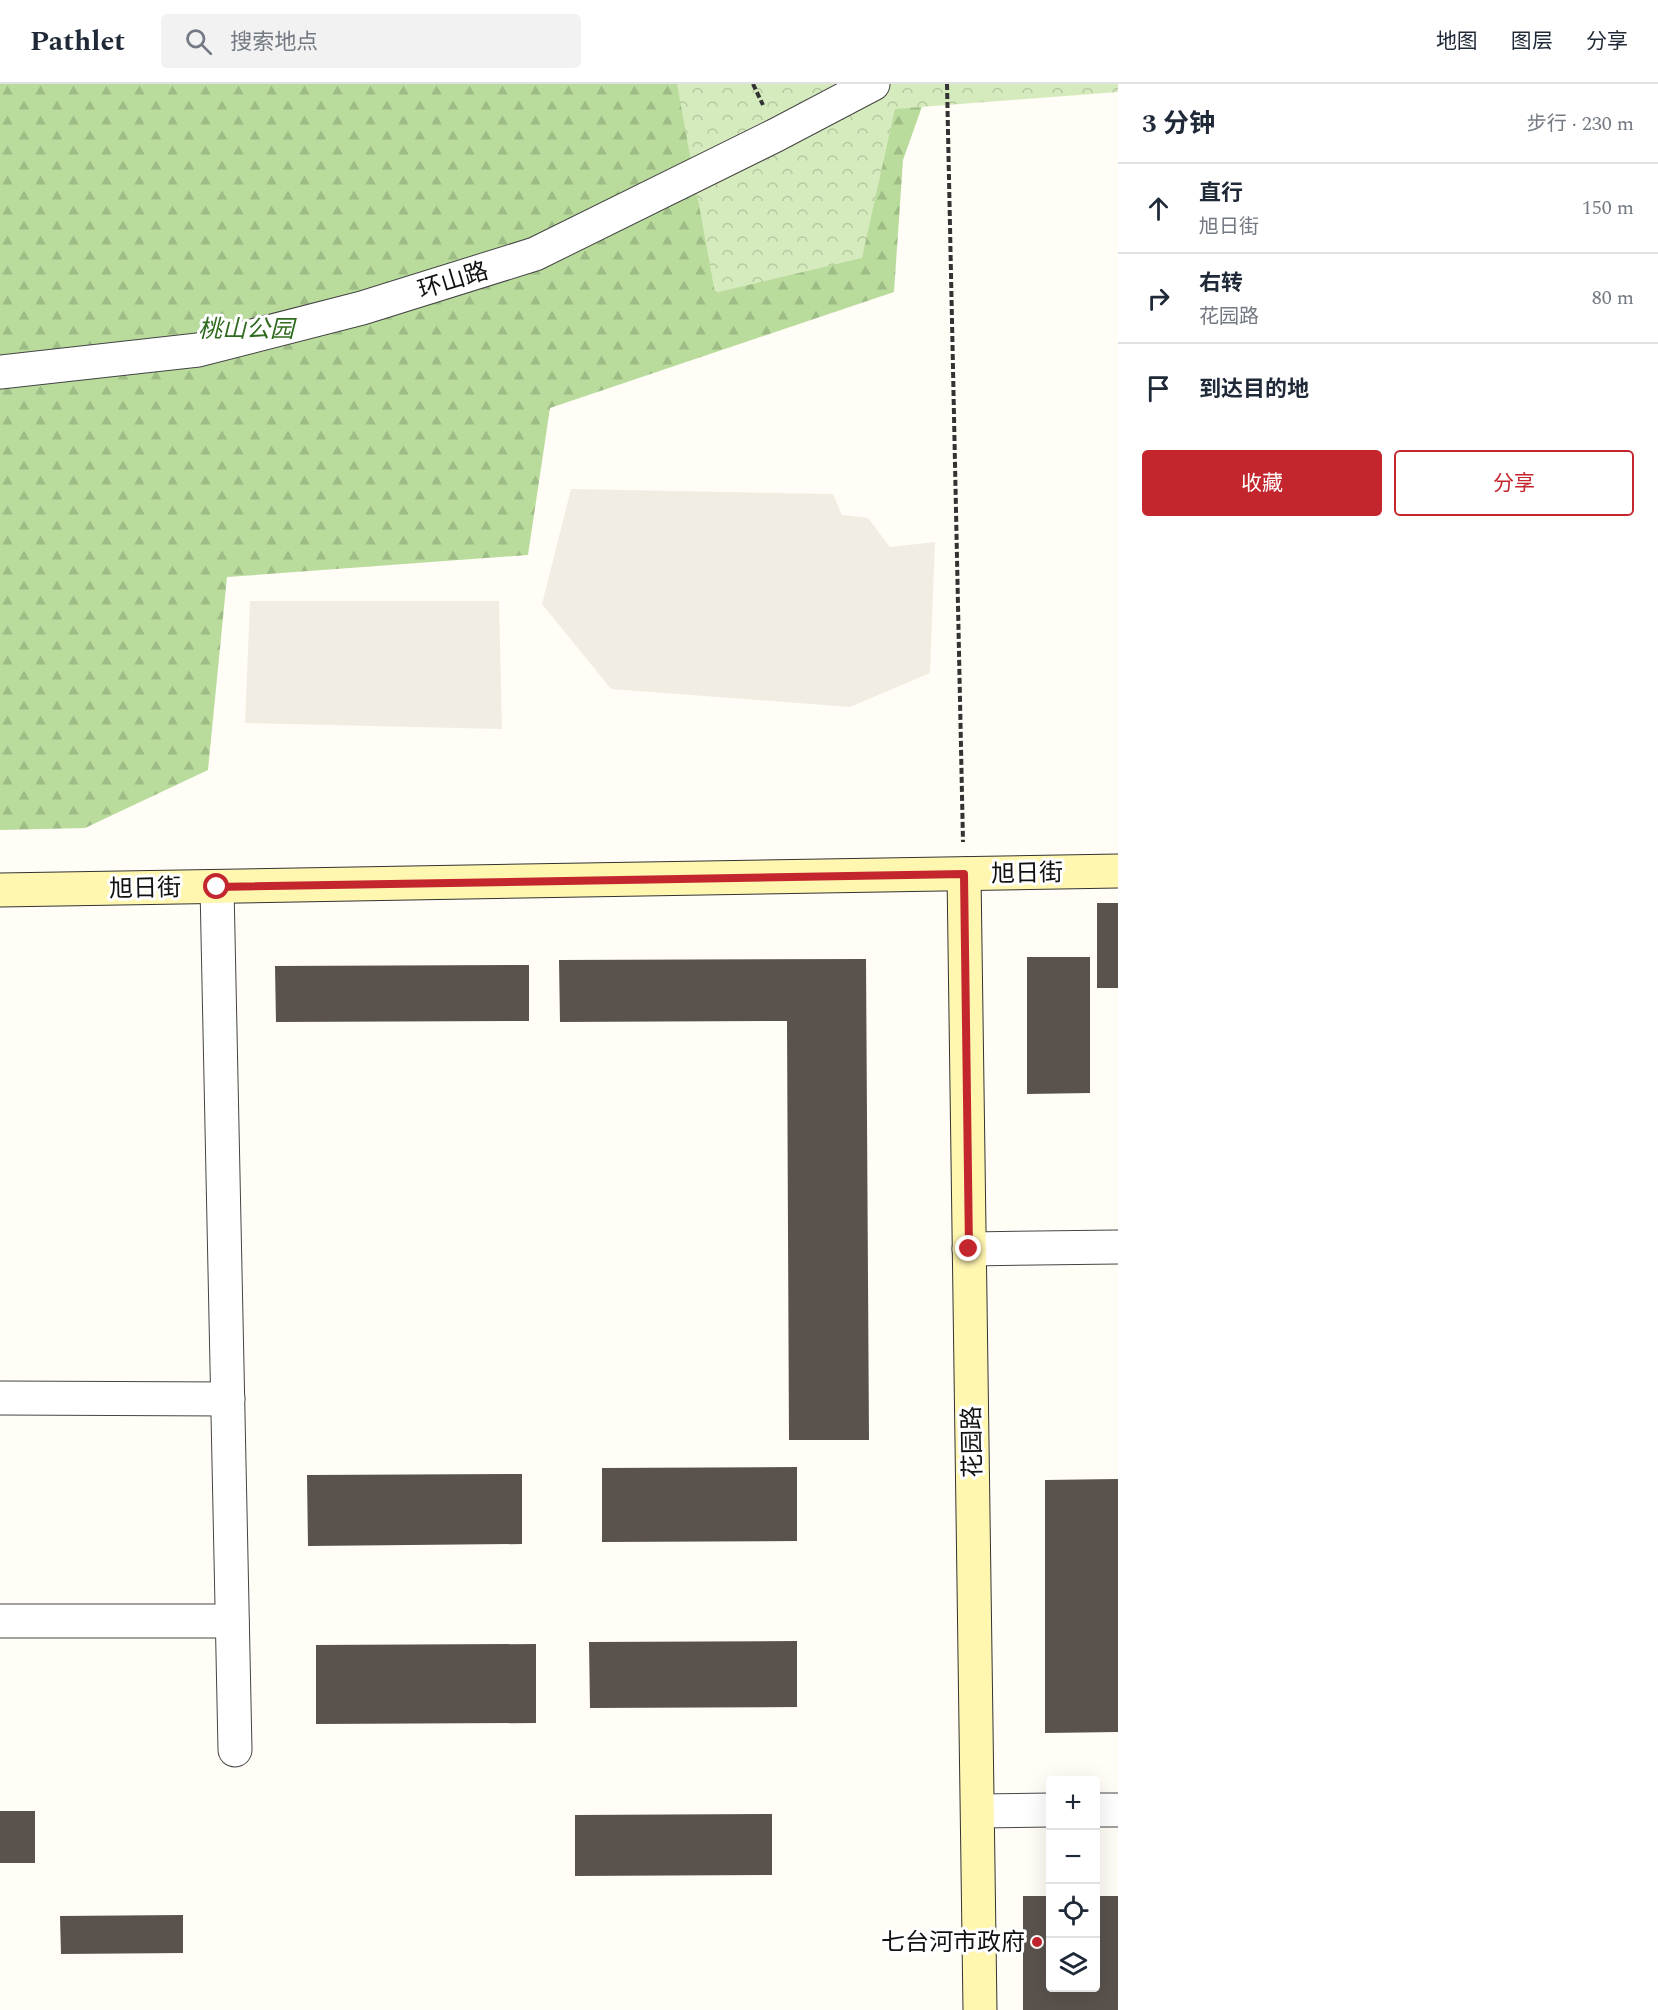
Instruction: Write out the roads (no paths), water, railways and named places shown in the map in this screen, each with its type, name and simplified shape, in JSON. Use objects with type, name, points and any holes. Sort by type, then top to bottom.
[{"type":"street","name":"环山路","points":[[0,372],[198,350],[362,308],[535,254],[776,135],[873,84]]},
{"type":"street","name":"旭日街","points":[[0,890],[1118,871]]},
{"type":"street","name":"花园路","points":[[964,874],[980,2010]]},
{"type":"street","points":[[217,887],[235,1750]]},
{"type":"street","points":[[969,1249],[1118,1247]]},
{"type":"street","points":[[0,1398],[228,1399]]},
{"type":"street","points":[[0,1621],[232,1621]]},
{"type":"street","points":[[978,1811],[1046,1810]]},
{"type":"street","points":[[1100,1810],[1118,1810]]},
{"type":"place","name":"七台河市政府","points":[[1037,1942]]},
{"type":"park label","name":"桃山公园","points":[[246,329]]}]
